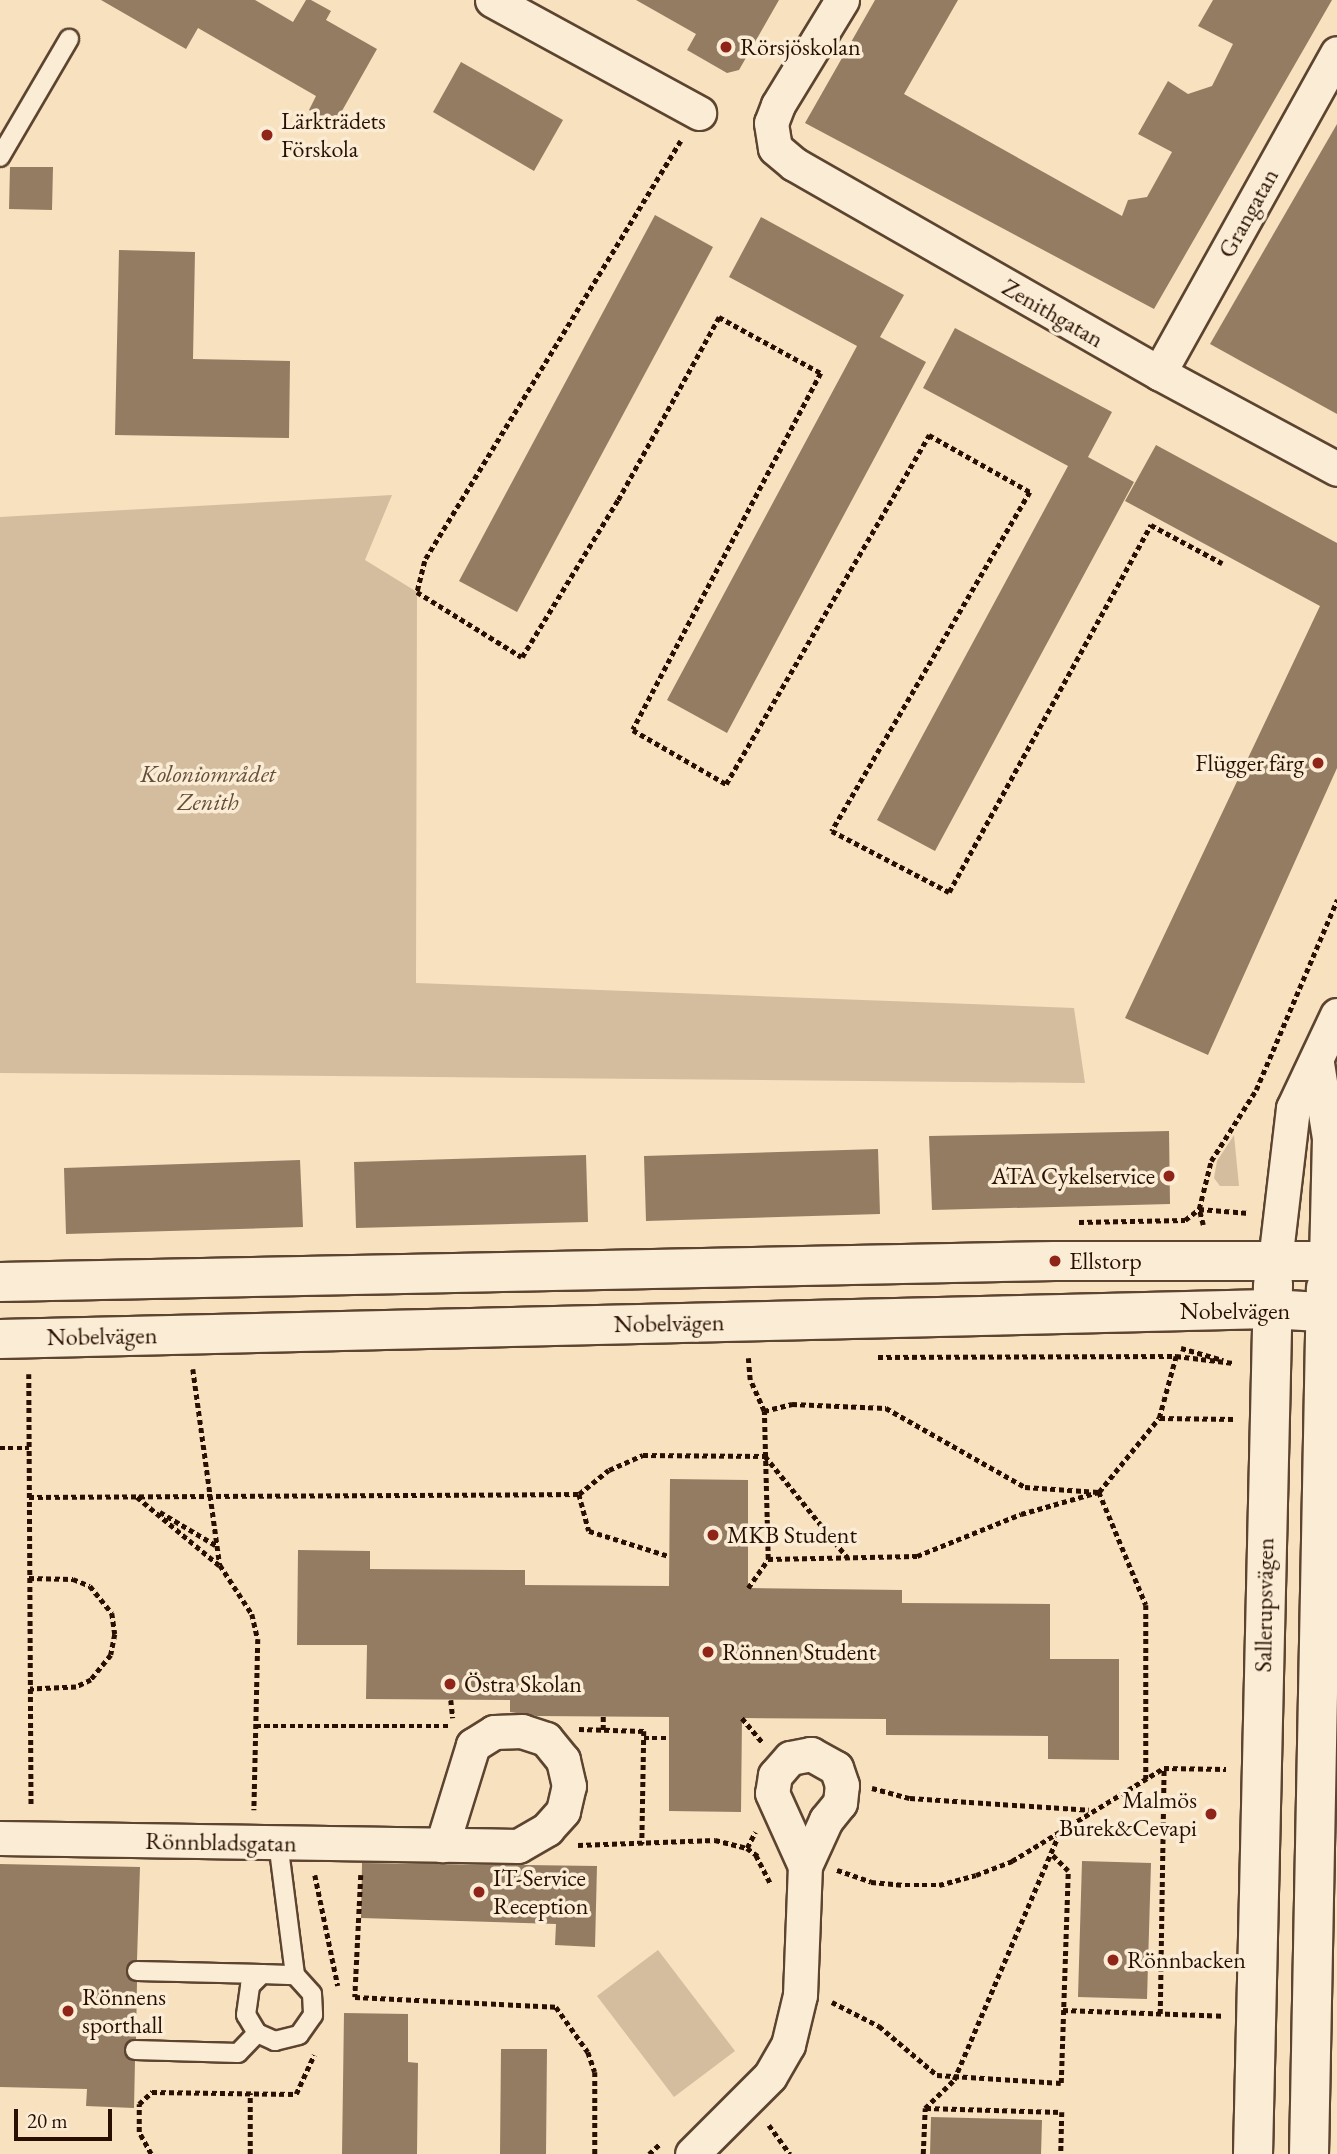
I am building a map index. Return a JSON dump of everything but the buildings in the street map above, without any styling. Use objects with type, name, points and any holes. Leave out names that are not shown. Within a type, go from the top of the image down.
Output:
[{"type":"main road","name":"Nobelvägen","points":[[0,1282],[1041,1261],[1332,1261]]},
{"type":"main road","name":"Sallerupsvägen","points":[[1253,2154],[1270,1309],[1275,1261]]},
{"type":"main road","points":[[1309,2154],[1326,1822],[1332,1261]]},
{"type":"main road","name":"Nobelvägen","points":[[0,1339],[1270,1309],[1332,1313]]},
{"type":"street","points":[[492,0],[699,113]]},
{"type":"street","name":"Zenithgatan","points":[[842,0],[778,105],[771,123],[775,148],[794,164],[1159,373],[1337,469]]},
{"type":"street","name":"Grangatan","points":[[1159,373],[1337,53]]},
{"type":"street","name":"Sallerupsvägen","points":[[1275,1261],[1293,1108],[1317,1063],[1337,1014]]},
{"type":"street","points":[[1317,1063],[1329,1138],[1332,1261]]},
{"type":"street","name":"Rönnbladsgatan","points":[[16,1838],[442,1845]]},
{"type":"street","points":[[680,2146],[770,2076],[788,2045],[800,1995],[817,1866]]},
{"type":"lane","points":[[0,157],[69,39]]},
{"type":"lane","points":[[262,1974],[245,2000],[246,2015],[257,2034],[275,2041],[299,2035],[313,2015],[312,1994],[295,1975],[265,1842]]},
{"type":"lane","points":[[137,1972],[295,1975]]},
{"type":"lane","points":[[135,2050],[238,2053],[257,2034]]},
{"type":"path","points":[[699,113],[425,561],[417,592],[522,657],[618,500],[719,317],[821,373],[633,730],[726,784],[929,435],[1030,492],[832,831],[949,892],[1151,525],[1222,563]]},
{"type":"path","points":[[1199,1209],[1211,1161],[1256,1090],[1337,900]]},
{"type":"path","points":[[768,1559],[917,1556],[1021,1514],[1099,1492],[1159,1419],[1175,1356]]},
{"type":"path","points":[[748,1358],[750,1380],[764,1411],[768,1559],[748,1588]]},
{"type":"path","points":[[193,1368],[220,1565]]},
{"type":"path","points":[[16,1838],[30,1689],[28,1369]]},
{"type":"path","points":[[764,1411],[792,1404],[886,1408],[1026,1487],[1099,1492]]},
{"type":"path","points":[[1159,1419],[1236,1419]]},
{"type":"path","points":[[0,1448],[29,1448]]},
{"type":"path","points":[[29,1497],[579,1494],[609,1471],[643,1455],[765,1455]]},
{"type":"path","points":[[765,1455],[848,1558]]},
{"type":"path","points":[[1099,1492],[1146,1605],[1146,1779]]},
{"type":"path","points":[[579,1494],[590,1531],[669,1556]]},
{"type":"path","points":[[136,1495],[220,1565],[252,1614],[258,1639],[265,1842]]},
{"type":"path","points":[[147,1505],[217,1546]]},
{"type":"path","points":[[29,1578],[73,1579],[90,1586],[112,1613],[115,1634],[111,1655],[91,1680],[76,1687],[30,1689]]},
{"type":"path","points":[[451,1700],[454,1726]]},
{"type":"path","points":[[603,1716],[603,1730]]},
{"type":"path","points":[[742,1718],[768,1748]]},
{"type":"path","points":[[644,1738],[669,1738]]},
{"type":"path","points":[[1160,2014],[1164,1768]]},
{"type":"path","points":[[817,1866],[871,1882],[939,1885],[1012,1861],[1090,1810],[1164,1768],[1231,1769]]},
{"type":"path","points":[[863,1785],[909,1798],[1090,1810]]},
{"type":"path","points":[[923,2154],[925,2108],[954,2080],[1062,1828]]},
{"type":"path","points":[[573,1845],[715,1840],[747,1847],[766,1859]]},
{"type":"path","points":[[362,1843],[355,1997],[556,2007],[588,2052],[596,2072],[595,2154]]},
{"type":"path","points":[[800,1995],[842,2005],[878,2026],[937,2076],[954,2080],[1061,2083],[1068,1871],[1051,1854]]},
{"type":"path","points":[[756,1855],[774,1894]]},
{"type":"path","points":[[1063,2010],[1227,2017]]},
{"type":"path","points":[[250,2093],[250,2154]]},
{"type":"path","points":[[139,2104],[139,2132],[151,2154]]},
{"type":"path","points":[[925,2108],[1062,2112],[1060,2154]]},
{"type":"path","points":[[765,2120],[790,2154]]},
{"type":"path","points":[[649,2154],[680,2146]]},
{"type":"green space","name":"Koloniområdet Zenith","points":[[392,495],[365,560],[417,592],[416,983],[1074,1008],[1085,1083],[0,1073],[0,517]]},
{"type":"green space","points":[[1234,1135],[1239,1186],[1220,1186],[1214,1178],[1217,1161]]},
{"type":"green space","points":[[658,1950],[735,2051],[674,2097],[597,1996]]},
{"type":"place","name":"Rörsjöskolan","points":[[726,47]]},
{"type":"place","name":"Lärkträdets Förskola","points":[[267,135]]},
{"type":"place","name":"Flügger färg","points":[[1318,763]]},
{"type":"place","name":"ATA Cykelservice","points":[[1169,1176]]},
{"type":"place","name":"Ellstorp","points":[[1055,1261]]},
{"type":"place","name":"MKB Student","points":[[713,1535]]},
{"type":"place","name":"Rönnen Student","points":[[708,1652]]},
{"type":"place","name":"Östra Skolan","points":[[450,1684]]},
{"type":"place","name":"Malmös Burek&Cevapi","points":[[1211,1814]]},
{"type":"place","name":"IT-Service Reception","points":[[479,1892]]},
{"type":"place","name":"Rönnbacken","points":[[1113,1960]]},
{"type":"place","name":"Rönnens sporthall","points":[[68,2011]]}]
